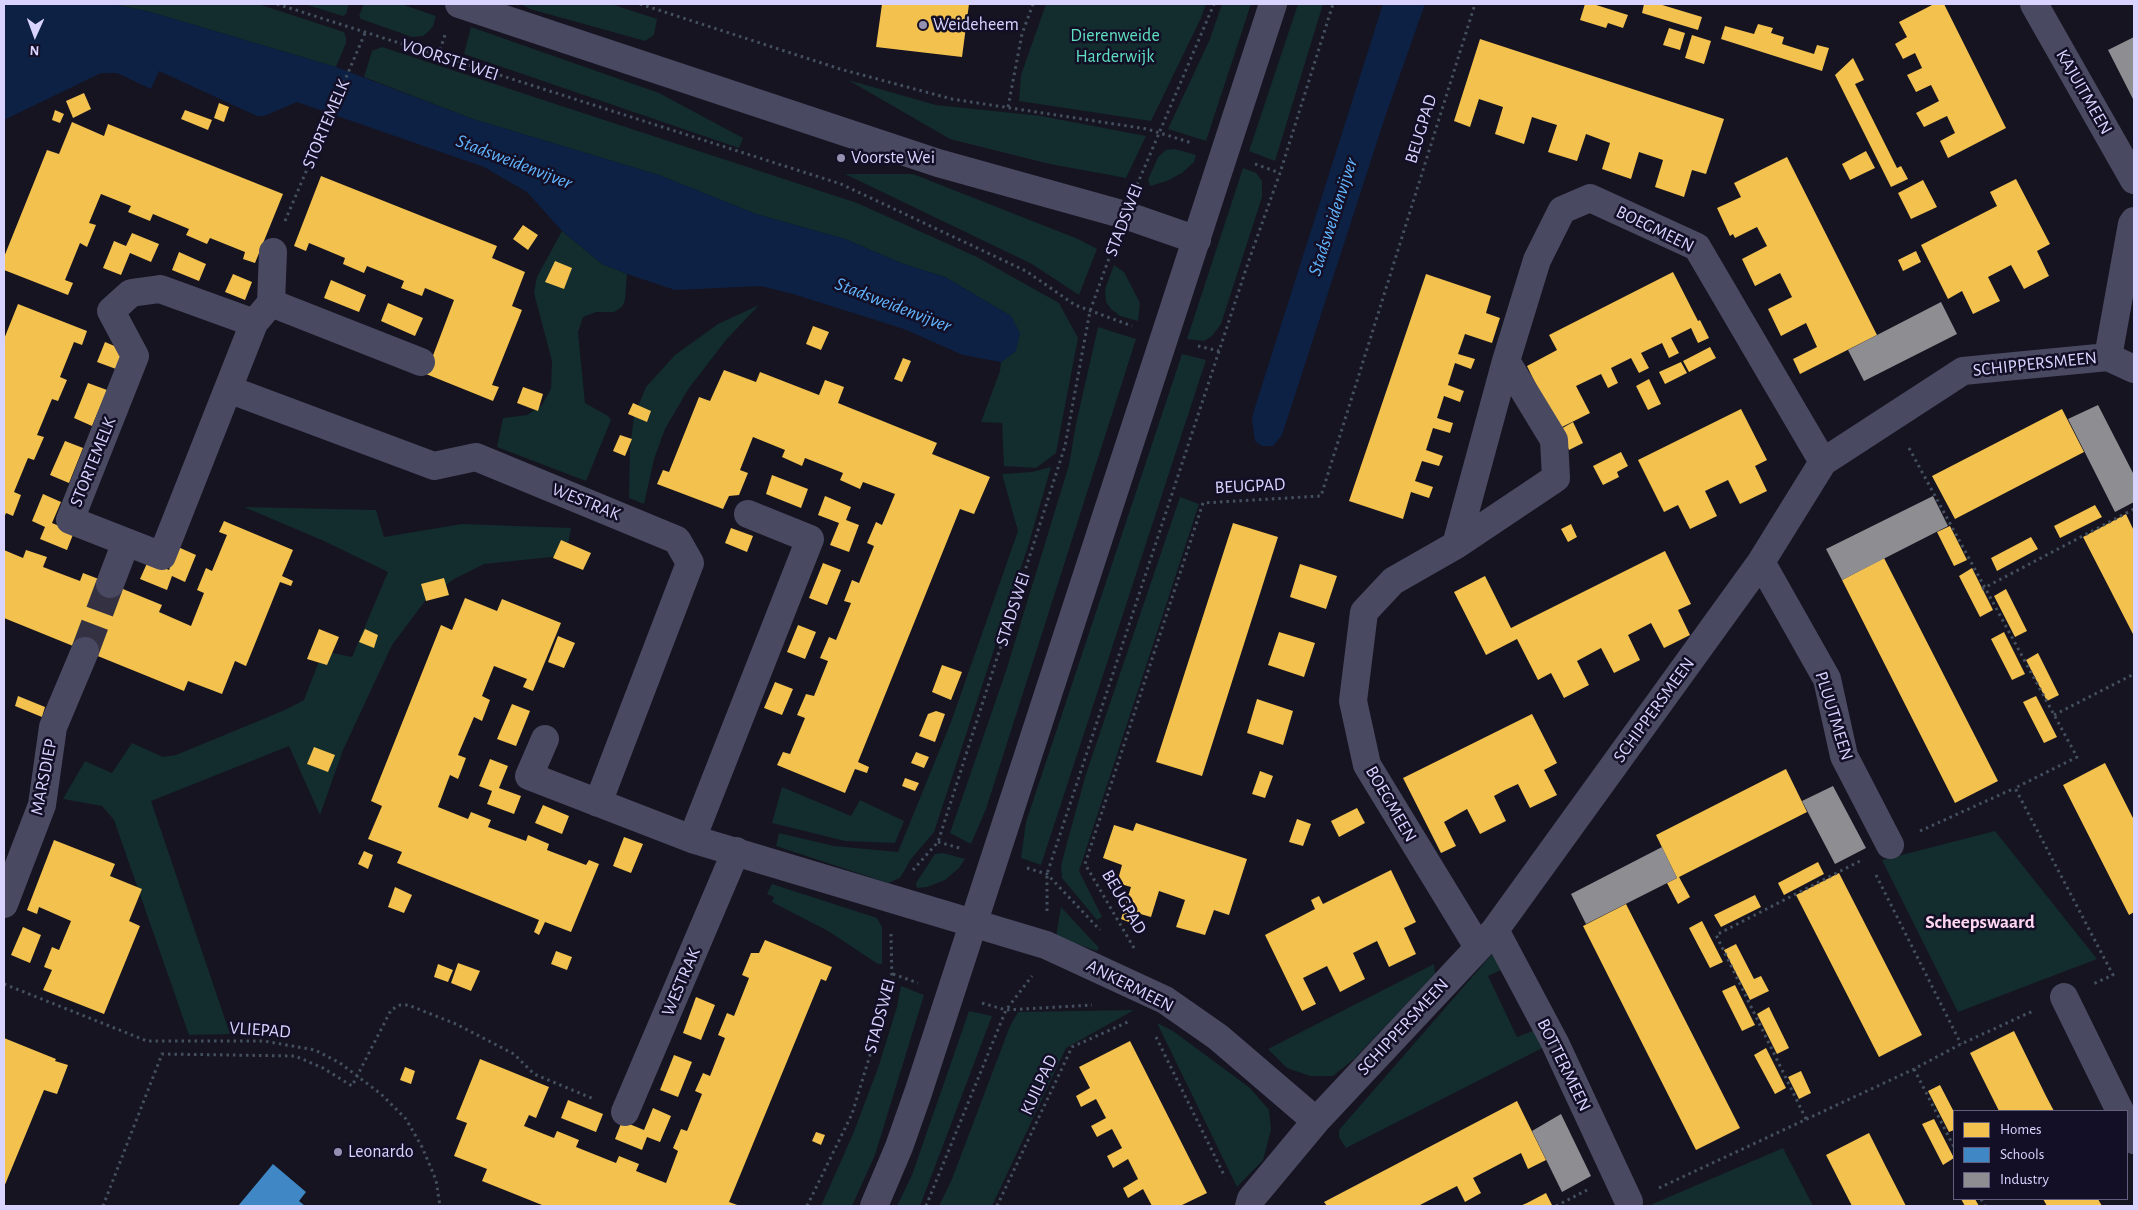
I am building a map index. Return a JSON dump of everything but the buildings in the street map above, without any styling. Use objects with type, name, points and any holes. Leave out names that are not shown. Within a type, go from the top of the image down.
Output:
[{"type":"street","points":[[459,4],[938,163],[1125,215],[1197,240]]},
{"type":"street","points":[[874,1206],[900,1148],[1273,4]]},
{"type":"street","name":"KAJUITMEEN","points":[[2034,4],[2134,180]]},
{"type":"street","name":"BOEGMEEN","points":[[1456,545],[1506,361],[1537,260],[1562,210],[1590,198],[1698,247],[1823,462]]},
{"type":"street","points":[[2108,357],[2134,221]]},
{"type":"street","name":"STORTEMELK","points":[[273,252],[262,313],[228,389],[162,556],[70,520],[135,356],[111,311],[131,293],[160,289],[262,313],[422,362]]},
{"type":"street","name":"SCHIPPERSMEEN","points":[[1249,1206],[1251,1199],[1316,1120],[1486,939],[1761,562],[1823,462],[1963,371],[2108,357],[2134,369]]},
{"type":"street","name":"BOEGMEEN","points":[[1486,939],[1367,765],[1353,701],[1364,612],[1393,581],[1456,545],[1556,478],[1554,440],[1506,361]]},
{"type":"street","name":"WESTRAK","points":[[228,389],[434,466],[476,457],[678,540],[690,563],[598,803]]},
{"type":"street","points":[[692,839],[810,539],[748,514]]},
{"type":"street","points":[[110,584],[126,542]]},
{"type":"street","name":"PLUUTMEEN","points":[[1761,562],[1827,679],[1844,756],[1878,851]]},
{"type":"street","name":"MARSDIEP","points":[[4,904],[42,806],[53,727],[84,651]]},
{"type":"street","points":[[546,739],[529,776],[692,839],[973,923]]},
{"type":"street","name":"WESTRAK","points":[[626,1112],[736,851]]},
{"type":"street","name":"ANKERMEEN","points":[[973,923],[1046,945],[1165,1000],[1218,1037],[1316,1120]]},
{"type":"street","name":"BOTTERMEEN","points":[[1486,939],[1556,1043],[1629,1202]]},
{"type":"street","points":[[2064,997],[2120,1110]]},
{"type":"street","points":[[2128,1127],[2134,1140]]},
{"type":"path","name":"VOORSTE WEI","points":[[278,4],[841,184],[1026,271],[1075,306],[1090,311]]},
{"type":"path","points":[[640,4],[840,69],[952,99],[1147,129]]},
{"type":"path","points":[[1008,107],[1022,34],[1032,4]]},
{"type":"path","name":"STADSWEI","points":[[806,1206],[852,1114],[892,983],[891,937],[897,900],[912,872],[938,842],[1065,446],[1090,311],[1125,215],[1214,4]]},
{"type":"path","points":[[926,1206],[1006,1010],[1031,978],[1046,945],[1047,874],[1234,306],[1280,173],[1333,4]]},
{"type":"path","name":"BEUGPAD","points":[[1135,949],[1085,864],[1203,503],[1320,496],[1475,4]]},
{"type":"path","name":"STORTEMELK","points":[[273,252],[365,33]]},
{"type":"path","points":[[1806,1119],[1716,935],[1878,851],[2015,788],[2077,757],[1892,417]]},
{"type":"path","points":[[1984,589],[2134,509]]},
{"type":"path","points":[[2054,715],[2134,674]]},
{"type":"path","points":[[1629,1202],[1914,1069],[1961,1044],[2113,975],[2015,788]]},
{"type":"path","points":[[1878,851],[1961,1044]]},
{"type":"path","name":"VLIEPAD","points":[[4,984],[147,1041],[264,1041],[315,1050],[358,1075],[406,1119],[422,1147],[436,1180],[440,1206]]},
{"type":"path","points":[[103,1206],[162,1054],[295,1056],[323,1068],[352,1086],[391,1010],[400,1005],[408,1005],[456,1024],[514,1054],[534,1074],[626,1112]]},
{"type":"path","name":"KUILPAD","points":[[997,1206],[1072,1047],[1136,1018]]},
{"type":"path","name":"ANKERMEEN","points":[[1154,1032],[1228,1185]]},
{"type":"path","points":[[1914,1069],[1953,1145]]},
{"type":"path","points":[[1556,1206],[1593,1188]]},
{"type":"green space","points":[[111,4],[258,4],[344,32],[346,43],[336,67],[147,11]]},
{"type":"green space","points":[[304,4],[349,4],[346,14],[343,16]]},
{"type":"green space","points":[[364,4],[401,4],[436,16],[433,26],[429,31],[423,36],[412,37],[361,19],[359,16]]},
{"type":"green space","points":[[521,4],[611,4],[657,19],[654,35],[645,41],[530,9]]},
{"type":"green space","name":"Dierenweide Harderwijk","points":[[1046,4],[1206,4],[1151,121],[1019,101],[1021,75]]},
{"type":"green space","points":[[1222,4],[1251,4],[1206,141],[1168,129],[1210,39]]},
{"type":"green space","points":[[1298,4],[1323,4],[1275,161],[1249,151]]},
{"type":"green space","points":[[471,27],[659,93],[743,138],[739,148],[464,54]]},
{"type":"green space","points":[[382,47],[857,203],[977,257],[1059,303],[1078,338],[1056,453],[1036,468],[1004,466],[1002,423],[981,422],[1000,371],[1001,362],[1016,351],[1011,316],[945,277],[901,263],[845,239],[756,214],[659,175],[473,119],[364,77],[372,51]]},
{"type":"green space","points":[[848,80],[936,105],[1041,116],[1146,136],[1126,178],[1050,164],[950,139]]},
{"type":"green space","points":[[1175,149],[1196,155],[1194,162],[1182,173],[1167,181],[1150,186],[1148,180],[1158,157],[1166,150]]},
{"type":"green space","points":[[1243,168],[1256,173],[1262,181],[1262,197],[1221,324],[1212,336],[1204,341],[1187,339]]},
{"type":"green space","points":[[845,174],[913,174],[1078,239],[1097,249],[1079,295],[1032,264]]},
{"type":"green space","points":[[562,231],[602,264],[627,274],[625,300],[622,307],[614,312],[596,312],[583,317],[578,332],[585,403],[608,416],[611,420],[586,481],[497,447],[503,418],[527,415],[542,405],[551,389],[552,361],[534,293],[537,277]]},
{"type":"green space","points":[[1114,265],[1124,272],[1140,303],[1138,321],[1120,316],[1106,302],[1105,289]]},
{"type":"green space","points":[[759,305],[726,340],[689,388],[665,429],[654,459],[644,504],[629,498],[630,449],[634,416],[646,387],[675,355],[718,324]]},
{"type":"green space","points":[[1098,327],[1136,339],[986,809],[971,844],[950,833],[1006,671],[1069,465],[1076,424]]},
{"type":"green space","points":[[1182,354],[1206,360],[1041,865],[1021,858],[1026,822]]},
{"type":"green space","points":[[1051,467],[1029,543],[934,832],[911,859],[900,878],[888,883],[776,846],[779,833],[834,846],[898,852],[951,722],[1018,531],[1002,474],[1032,472]]},
{"type":"green space","points":[[1180,497],[1199,504],[1079,871],[1102,917],[1097,920],[1062,878],[1061,865],[1086,774]]},
{"type":"green space","points":[[244,507],[376,510],[384,537],[462,524],[571,528],[568,544],[561,556],[484,564],[454,579],[425,601],[392,645],[343,750],[320,815],[289,746],[151,801],[230,1034],[189,1035],[114,820],[102,806],[63,799],[85,761],[112,773],[132,743],[163,757],[176,755],[285,710],[304,700],[323,651],[352,657],[388,572],[324,541]]},
{"type":"green space","points":[[782,787],[851,816],[860,800],[904,821],[895,843],[845,841],[772,823]]},
{"type":"green space","points":[[1995,831],[2097,959],[1958,1012],[1882,860]]},
{"type":"green space","points":[[943,853],[965,859],[959,868],[945,880],[927,887],[917,888],[916,883],[935,854]]},
{"type":"green space","points":[[772,884],[877,918],[882,927],[882,964],[878,964],[828,931],[772,902],[774,897],[767,894]]},
{"type":"green space","points":[[1061,907],[1099,948],[1097,951],[1056,937]]},
{"type":"green space","points":[[1493,953],[1501,970],[1488,976],[1517,1037],[1553,1023],[1560,1039],[1346,1148],[1339,1137],[1339,1130]]},
{"type":"green space","points":[[1434,964],[1435,974],[1354,1059],[1333,1076],[1310,1076],[1287,1068],[1268,1049]]},
{"type":"green space","points":[[901,986],[924,995],[875,1155],[852,1206],[821,1206],[853,1134],[878,1068],[897,1007]]},
{"type":"green space","points":[[1134,1010],[1066,1048],[992,1206],[939,1206],[952,1179],[1010,1026],[1018,1012]]},
{"type":"green space","points":[[969,1011],[992,1016],[920,1206],[897,1206],[912,1175]]},
{"type":"green space","points":[[1157,1023],[1173,1031],[1250,1088],[1269,1110],[1271,1130],[1263,1160],[1237,1187]]},
{"type":"green space","points":[[1783,1148],[1813,1206],[1648,1206]]},
{"type":"water","name":"Stadsweidenvijver","points":[[4,4],[111,4],[147,11],[336,67],[473,119],[659,175],[756,214],[845,239],[901,263],[945,277],[1011,316],[1020,333],[1016,351],[1001,362],[963,355],[904,329],[793,294],[761,286],[675,290],[627,274],[602,264],[562,231],[527,192],[484,167],[297,102],[264,116],[257,116],[159,71],[151,89],[117,73],[101,73],[4,120]]},
{"type":"water","name":"Stadsweidenvijver","points":[[1383,4],[1425,4],[1385,117],[1282,435],[1273,446],[1262,446],[1255,441],[1252,418]]},
{"type":"tunnel","points":[[85,651],[110,584]]},
{"type":"place","name":"Weideheem","points":[[923,25]]},
{"type":"place","name":"Voorste Wei","points":[[841,158]]},
{"type":"place","name":"Leonardo","points":[[338,1152]]},
{"type":"district","name":"Scheepswaard","points":[[1980,922]]}]
